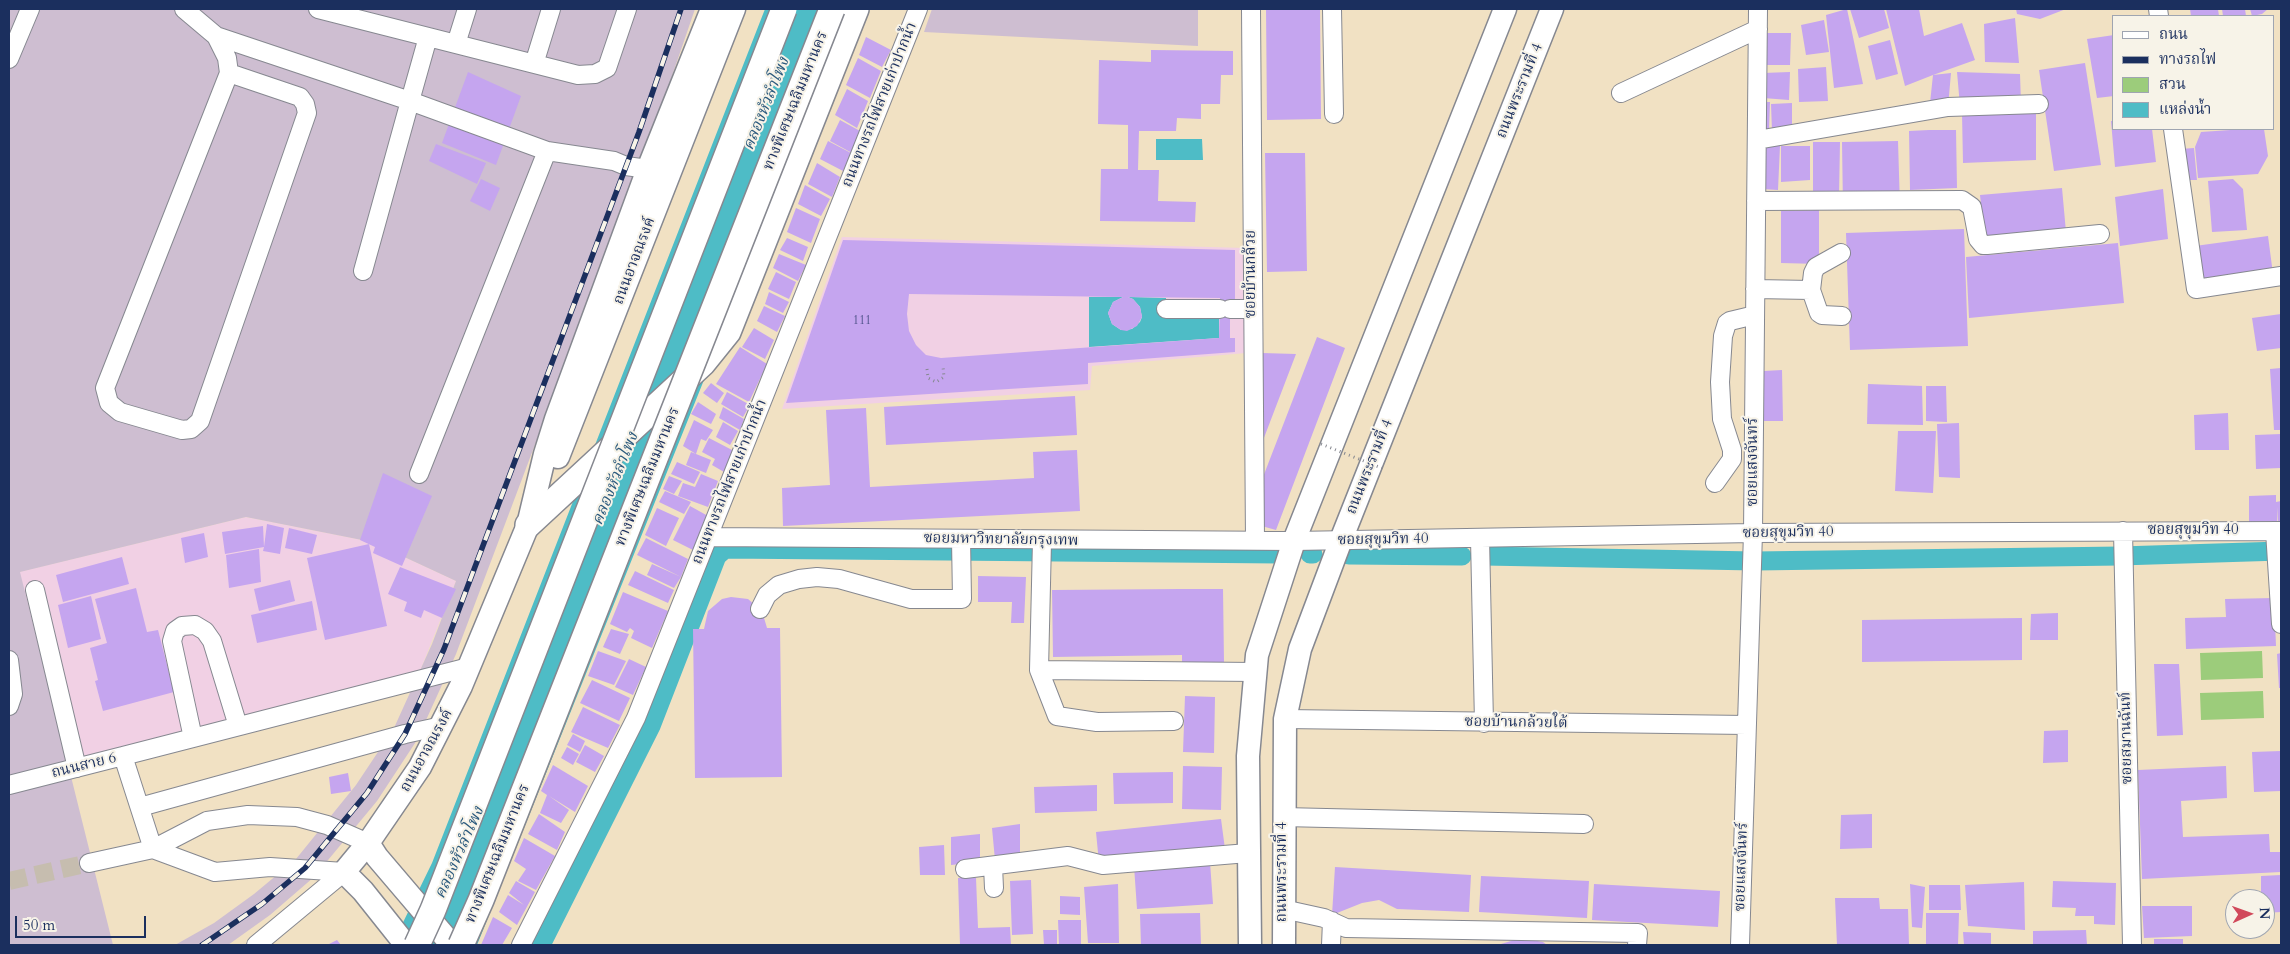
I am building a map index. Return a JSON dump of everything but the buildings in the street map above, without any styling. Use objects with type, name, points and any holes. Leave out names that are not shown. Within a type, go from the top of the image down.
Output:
[{"type":"highway","points":[[417,945],[433,910],[784,9]]},
{"type":"highway","name":"ทางพิเศษเฉลิมมหานคร","points":[[451,941],[488,882],[832,9]]},
{"type":"highway","points":[[530,519],[565,491],[703,363],[728,332],[856,9]]},
{"type":"main road","name":"ถนนอาจณรงค์","points":[[530,519],[545,454],[556,419],[648,169],[712,9]]},
{"type":"main road","name":"ถนนอาจณรงค์","points":[[344,872],[373,850],[442,726],[469,667],[530,519],[557,461],[734,9]]},
{"type":"main road","points":[[1250,945],[1248,756],[1257,655],[1294,541],[1506,9]]},
{"type":"main road","name":"ถนนพระรามที่ 4","points":[[1284,945],[1283,817],[1285,719],[1300,649],[1341,540],[1552,9]]},
{"type":"main road","points":[[373,850],[451,941]]},
{"type":"main road","points":[[344,872],[363,891],[406,945]]},
{"type":"street","points":[[9,59],[30,9]]},
{"type":"street","points":[[184,9],[216,36],[410,101],[547,151],[614,161],[626,166],[648,169]]},
{"type":"street","points":[[318,9],[357,13],[428,37],[578,75],[594,74],[607,68],[627,9]]},
{"type":"street","points":[[456,44],[467,9]]},
{"type":"street","points":[[534,64],[551,9]]},
{"type":"street","name":"ถนนทางรถไฟสายเก่าปากน้ำ","points":[[521,945],[636,718],[918,9]]},
{"type":"street","name":"ซอยบ้านกล้วย","points":[[1251,9],[1254,540]]},
{"type":"street","points":[[1332,9],[1334,114]]},
{"type":"street","name":"ซอยแสงจันทร์","points":[[1740,945],[1753,533],[1758,9]]},
{"type":"street","points":[[1621,93],[1758,29]]},
{"type":"street","points":[[216,36],[227,58],[229,73],[105,388],[109,403],[120,412],[182,430],[191,429],[200,421],[306,113],[305,104],[300,97],[229,73]]},
{"type":"street","points":[[363,270],[428,37]]},
{"type":"street","points":[[1757,140],[1948,107],[2039,104]]},
{"type":"street","points":[[2173,130],[2196,289],[2281,276]]},
{"type":"street","points":[[418,474],[547,151]]},
{"type":"street","points":[[1756,201],[1962,200],[1972,207],[1978,239],[1983,245],[1987,246],[2100,234]]},
{"type":"street","points":[[1840,253],[1816,267],[1813,273],[1811,290],[1819,312],[1822,315],[1842,316]]},
{"type":"street","points":[[1755,289],[1811,290]]},
{"type":"street","points":[[1166,309],[1253,309]]},
{"type":"street","points":[[1715,484],[1732,459],[1732,450],[1722,419],[1720,382],[1723,336],[1730,321],[1755,315]]},
{"type":"street","name":"ซอยสุขุมวิท 40","points":[[1294,541],[1753,533],[2123,537],[2278,542]]},
{"type":"street","name":"ซอยมหาวิทยาลัยกรุงเทพ","points":[[709,537],[1042,541],[1294,541]]},
{"type":"street","name":"ซอยสมานฉันท์","points":[[2123,537],[2132,945]]},
{"type":"street","points":[[760,608],[767,595],[779,585],[799,579],[817,577],[839,579],[911,599],[962,599],[961,539]]},
{"type":"street","points":[[1480,539],[1484,723]]},
{"type":"street","points":[[1042,541],[1038,670],[1057,716],[1097,722],[1174,721]]},
{"type":"street","points":[[2278,542],[2281,624]]},
{"type":"street","points":[[35,590],[77,768]]},
{"type":"street","points":[[193,738],[172,641],[175,631],[182,626],[195,625],[205,631],[212,641],[238,726]]},
{"type":"street","points":[[9,660],[13,694],[9,706]]},
{"type":"street","points":[[123,756],[469,667]]},
{"type":"street","points":[[1038,670],[1256,672]]},
{"type":"street","name":"ซอยบ้านกล้วยใต้","points":[[1285,719],[1746,725]]},
{"type":"street","points":[[140,807],[406,734],[442,726]]},
{"type":"street","name":"ถนนสาย 6","points":[[9,784],[123,756],[153,849]]},
{"type":"street","points":[[89,863],[153,849],[207,821],[248,815],[297,817],[327,825],[373,850]]},
{"type":"street","points":[[1283,817],[1584,824]]},
{"type":"street","points":[[153,849],[215,872],[270,867],[344,872]]},
{"type":"street","points":[[965,869],[1068,856],[1103,865],[1248,853]]},
{"type":"street","points":[[994,866],[994,888]]},
{"type":"street","name":"ถนนอาจณรงค์","points":[[256,945],[344,872]]},
{"type":"street","points":[[1284,909],[1324,918],[1346,928],[1581,938],[1638,933],[1637,945]]},
{"type":"street","points":[[1331,945],[1332,921]]},
{"type":"path","points":[[927,368],[928,378],[936,382],[944,377],[943,367]]},
{"type":"path","points":[[1321,444],[1384,469]]},
{"type":"shaded area","points":[[9,9],[695,9],[651,137],[456,654],[417,740],[377,801],[314,877],[270,915],[228,945],[175,945],[214,923],[254,894],[296,859],[356,785],[394,728],[432,644],[456,581],[372,542],[246,517],[20,572],[113,945],[9,945]]},
{"type":"shaded area","points":[[932,9],[1198,9],[1198,46],[924,32]]},
{"type":"shaded area","points":[[842,237],[1246,248],[1246,353],[1092,366],[1090,390],[782,409]]},
{"type":"shaded area","points":[[246,517],[372,542],[456,581],[420,671],[68,764],[19,572]]},
{"type":"green space","points":[[2262,651],[2263,678],[2201,680],[2200,653]]},
{"type":"green space","points":[[2263,691],[2264,718],[2201,720],[2200,693]]},
{"type":"water","name":"คลองหัวลำโพง","points":[[765,9],[853,9],[477,945],[392,945],[432,863]]},
{"type":"water","points":[[1156,139],[1202,139],[1203,160],[1156,160]]},
{"type":"water","points":[[1089,297],[1123,297],[1113,302],[1108,313],[1112,324],[1121,330],[1132,329],[1140,322],[1142,317],[1140,307],[1133,299],[1128,297],[1166,298],[1166,319],[1219,319],[1219,338],[1089,347]]},
{"type":"waterway","points":[[541,945],[651,726],[717,556],[725,549],[1280,554]]},
{"type":"waterway","points":[[1484,556],[1755,561],[2120,556],[2281,551]]},
{"type":"waterway","points":[[1349,555],[1462,556]]},
{"type":"tunnel","points":[[9,881],[89,863]]},
{"type":"railway","points":[[202,945],[262,904],[305,868],[367,793],[405,734],[444,649],[639,132],[681,9]]}]
